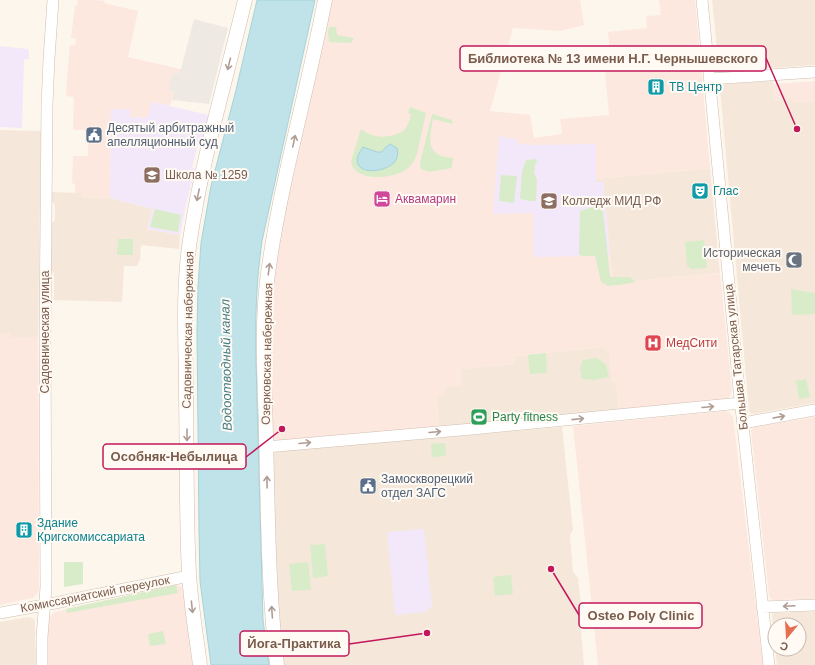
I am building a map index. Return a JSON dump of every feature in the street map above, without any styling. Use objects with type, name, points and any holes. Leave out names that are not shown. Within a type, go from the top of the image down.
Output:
[{"type":"street","name":"Садовническая улица","points":[[42,665],[42,637],[46,587],[45,315],[47,104],[53,0]]},
{"type":"street","name":"Садовническая набережная","points":[[200,665],[189,576],[187,522],[186,279],[195,212],[212,130],[245,0]]},
{"type":"street","name":"Озерковская набережная","points":[[277,665],[271,597],[268,534],[264,334],[265,304],[276,221],[325,0]]},
{"type":"street","name":"Большая Татарская улица","points":[[702,0],[740,403],[769,665]]},
{"type":"street","points":[[710,79],[815,72]]},
{"type":"street","points":[[266,447],[740,403]]},
{"type":"street","points":[[743,423],[815,410]]},
{"type":"street","name":"Комиссариатский переулок","points":[[0,612],[44,605],[189,576]]},
{"type":"street","points":[[762,607],[815,605]]},
{"type":"shaded area","points":[[78,0],[105,1],[104,3],[138,11],[128,57],[180,69],[178,75],[172,73],[168,90],[174,92],[170,106],[152,102],[147,118],[130,117],[130,109],[111,109],[110,198],[81,197],[81,193],[75,193],[75,184],[72,183],[73,156],[88,156],[88,130],[73,130],[74,97],[66,96],[70,45],[75,45],[76,38],[71,38],[75,6],[77,6]]},
{"type":"shaded area","points":[[331,0],[580,0],[584,25],[561,31],[513,28],[490,111],[530,115],[534,138],[562,134],[560,119],[609,115],[605,71],[612,70],[608,32],[647,28],[646,16],[661,15],[659,0],[695,0],[710,168],[596,179],[596,182],[603,182],[614,283],[720,273],[732,391],[727,400],[619,410],[616,383],[613,383],[609,352],[603,347],[514,356],[515,364],[461,369],[462,386],[445,387],[445,395],[436,396],[439,427],[280,441],[271,437],[270,334],[274,255]]},
{"type":"shaded area","points":[[712,0],[815,0],[815,65],[721,70],[719,67]]},
{"type":"shaded area","points":[[194,19],[228,28],[209,104],[172,100],[174,92],[168,90],[172,73],[178,74],[181,69]]},
{"type":"shaded area","points":[[0,46],[28,49],[29,51],[29,59],[24,59],[22,128],[0,127]]},
{"type":"shaded area","points":[[773,81],[774,100],[791,99],[791,102],[815,101],[815,403],[753,414],[750,413],[749,410],[720,89],[721,86],[725,84]]},
{"type":"shaded area","points":[[815,81],[815,101],[791,102],[791,99],[774,100],[773,84]]},
{"type":"shaded area","name":"Школа № 1259","points":[[152,102],[209,115],[201,144],[198,144],[192,167],[195,168],[180,235],[147,229],[153,209],[110,198],[111,109],[130,109],[130,117],[147,118]]},
{"type":"shaded area","points":[[0,130],[41,131],[38,337],[10,337],[10,333],[0,333]]},
{"type":"shaded area","name":"Колледж МИД РФ","points":[[499,136],[518,140],[518,144],[596,144],[596,182],[603,182],[610,255],[534,257],[533,213],[493,214]]},
{"type":"shaded area","points":[[710,168],[720,273],[614,283],[603,182],[596,182],[596,179]]},
{"type":"shaded area","points":[[52,192],[81,193],[81,197],[110,198],[153,209],[147,229],[180,235],[179,249],[141,245],[140,260],[137,266],[124,266],[122,302],[54,300],[54,273],[51,270],[51,223],[55,220],[55,205],[52,201]]},
{"type":"shaded area","points":[[0,333],[10,333],[10,337],[38,337],[39,589],[33,598],[0,605]]},
{"type":"shaded area","points":[[603,347],[609,352],[613,383],[616,383],[619,410],[439,427],[436,395],[445,395],[444,387],[460,369],[515,364],[514,356]]},
{"type":"shaded area","points":[[724,411],[729,412],[733,417],[763,665],[598,665],[573,426]]},
{"type":"shaded area","points":[[815,417],[815,599],[773,600],[769,595],[751,431],[754,427]]},
{"type":"shaded area","points":[[562,427],[573,530],[570,535],[573,572],[578,578],[582,614],[580,618],[584,665],[282,665],[280,652],[272,453],[274,450],[281,451]]},
{"type":"shaded area","points":[[424,529],[432,606],[425,612],[395,615],[387,532]]},
{"type":"shaded area","points":[[176,585],[183,588],[194,665],[48,665],[48,621],[53,613]]},
{"type":"shaded area","points":[[815,611],[815,665],[777,665],[776,657],[807,657],[807,617],[772,617],[772,614]]},
{"type":"shaded area","points":[[28,617],[33,618],[35,621],[37,665],[0,665],[0,622]]},
{"type":"green space","points":[[329,27],[336,27],[337,35],[354,38],[351,43],[329,42]]},
{"type":"green space","points":[[410,107],[426,113],[417,154],[407,169],[385,177],[375,177],[366,176],[353,168],[351,161],[361,129],[369,134],[383,137],[398,134],[403,131],[408,124],[411,114],[408,113]],"holes":[[[363,147],[377,152],[382,152],[386,147],[373,171],[358,155]]]},
{"type":"green space","points":[[432,114],[452,120],[453,124],[433,119],[430,140],[433,150],[438,154],[444,157],[453,158],[452,168],[429,172],[421,169],[420,163]]},
{"type":"green space","points":[[536,159],[537,162],[534,173],[537,179],[536,201],[520,199],[522,171],[526,160]]},
{"type":"green space","points":[[501,175],[517,176],[514,203],[499,201]]},
{"type":"green space","points":[[595,206],[603,211],[610,277],[630,277],[635,282],[608,286],[601,282],[595,256],[579,255],[580,211]]},
{"type":"green space","points":[[155,209],[181,215],[178,232],[150,227]]},
{"type":"green space","points":[[118,239],[133,239],[133,255],[117,255]]},
{"type":"green space","points":[[704,240],[707,268],[692,269],[687,266],[685,242]]},
{"type":"green space","points":[[791,289],[815,293],[815,314],[792,315]]},
{"type":"green space","points":[[546,353],[547,373],[530,374],[528,355]]},
{"type":"green space","points":[[597,358],[606,365],[609,377],[594,380],[582,379],[580,368],[583,360]]},
{"type":"green space","points":[[806,379],[810,397],[799,399],[796,381]]},
{"type":"green space","points":[[445,443],[446,456],[432,457],[431,444]]},
{"type":"green space","points":[[325,544],[328,576],[313,578],[310,545]]},
{"type":"green space","points":[[64,562],[83,562],[83,584],[64,587]]},
{"type":"green space","points":[[308,562],[311,590],[292,591],[289,564]]},
{"type":"green space","points":[[511,575],[513,594],[495,596],[493,577]]},
{"type":"green space","points":[[176,585],[178,593],[67,613],[66,609]]},
{"type":"green space","points":[[163,631],[166,644],[150,646],[148,634]]},
{"type":"water","name":"Водоотводный канал","points":[[257,0],[315,0],[262,241],[257,287],[256,348],[263,620],[269,665],[211,665],[200,581],[197,330],[198,286],[201,243],[211,186],[236,90]]},
{"type":"water","points":[[390,144],[397,148],[398,154],[396,160],[389,167],[371,171],[361,168],[358,164],[357,157],[363,147],[377,152],[382,152]]},
{"type":"place","name":"ТВ Центр","points":[[656,87]]},
{"type":"place","name":"Библиотека № 13 имени Н.Г. Чернышевского","points":[[797,129]]},
{"type":"place","name":"Десятый арбитражный апелляционный суд","points":[[94,135]]},
{"type":"place","name":"Школа № 1259","points":[[152,175]]},
{"type":"place","name":"Глас","points":[[700,191]]},
{"type":"place","name":"Аквамарин","points":[[382,199]]},
{"type":"place","name":"Колледж МИД РФ","points":[[549,201]]},
{"type":"place","name":"Историческая мечеть","points":[[794,260]]},
{"type":"place","name":"МедСити","points":[[653,343]]},
{"type":"place","name":"Party fitness","points":[[479,417]]},
{"type":"place","name":"Особняк-Небылица","points":[[282,429]]},
{"type":"place","name":"Замоскворецкий отдел ЗАГС","points":[[368,486]]},
{"type":"place","name":"Здание Кригскомиссариата","points":[[24,530]]},
{"type":"place","name":"Osteo Poly Clinic","points":[[551,569]]},
{"type":"place","name":"Йога-Практика","points":[[427,633]]}]
